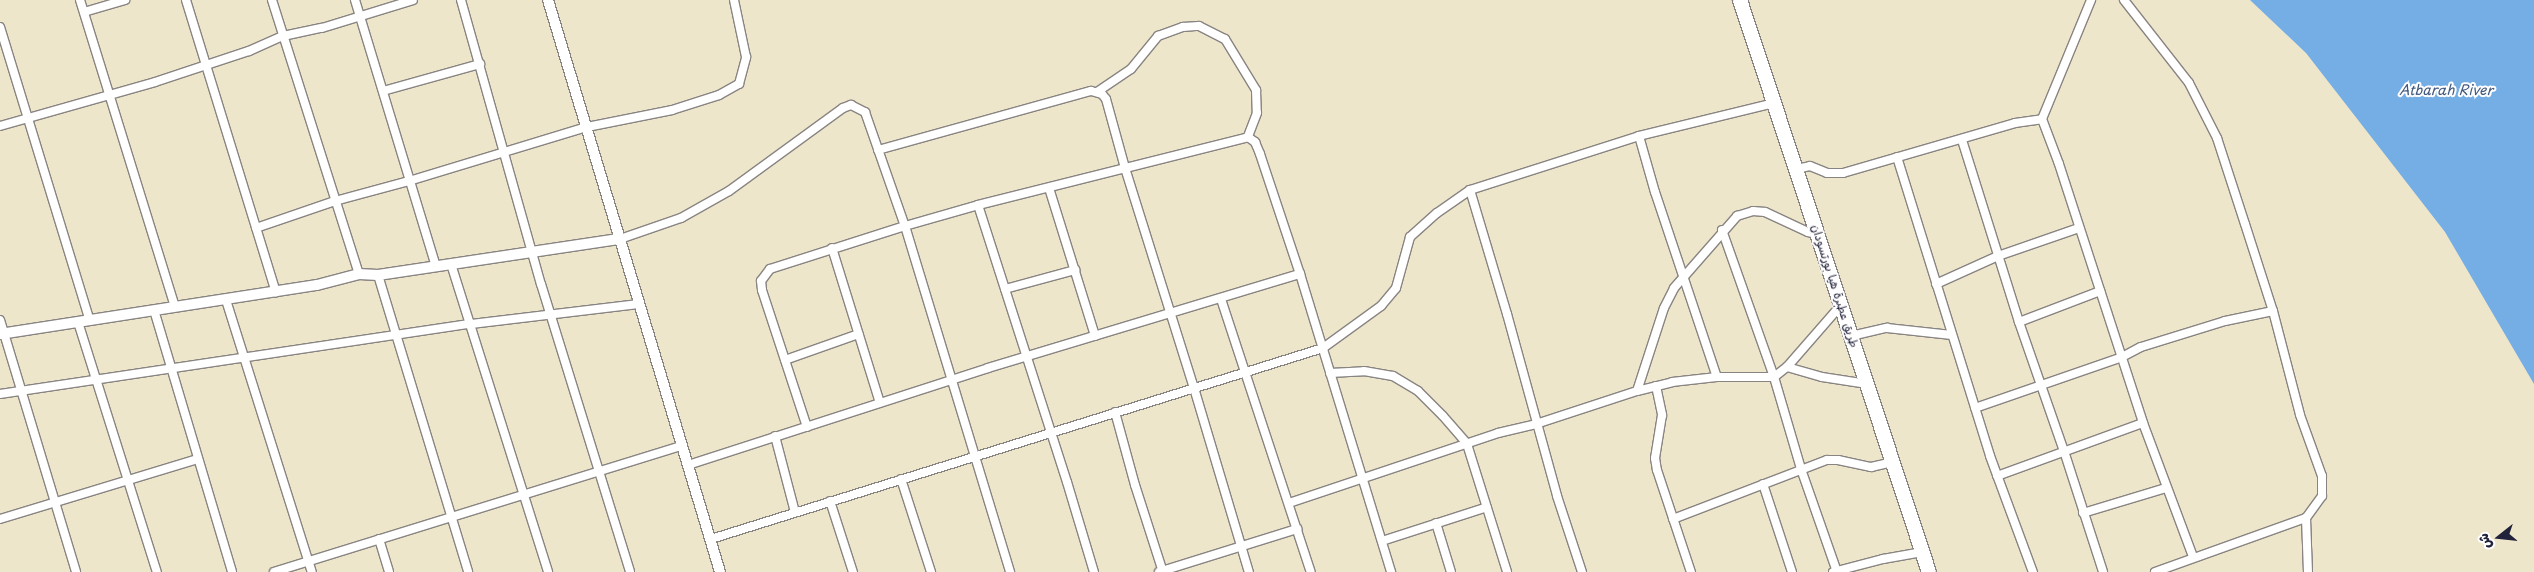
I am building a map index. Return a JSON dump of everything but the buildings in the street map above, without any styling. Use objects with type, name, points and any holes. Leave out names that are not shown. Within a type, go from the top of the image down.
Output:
[{"type":"highway","name":"طريق عطبرة هيا بورتسودان","points":[[1740,0],[1929,572]]},
{"type":"street","points":[[80,0],[175,307]]},
{"type":"street","points":[[84,12],[125,0]]},
{"type":"street","points":[[186,0],[276,292]]},
{"type":"street","points":[[272,0],[359,274]]},
{"type":"street","points":[[355,0],[436,266]]},
{"type":"street","points":[[0,126],[205,66],[249,51],[283,36],[322,28],[413,0]]},
{"type":"street","points":[[461,0],[550,313],[630,572]]},
{"type":"street","points":[[548,0],[720,572]]},
{"type":"street","points":[[256,228],[335,201],[409,181],[587,127],[672,110],[718,95],[739,84],[746,57],[734,0]]},
{"type":"street","points":[[2091,0],[2042,119],[2059,164],[2143,423],[2193,557]]},
{"type":"street","points":[[2124,0],[2189,83],[2217,138],[2273,310],[2300,415],[2322,476],[2322,496],[2306,518],[2155,572]]},
{"type":"street","points":[[1097,92],[1131,69],[1158,36],[1183,27],[1199,26],[1225,39],[1256,90],[1257,113],[1248,138]]},
{"type":"street","points":[[0,27],[90,321]]},
{"type":"street","points":[[383,91],[480,64]]},
{"type":"street","points":[[878,150],[1091,91],[1097,92],[1106,99],[1124,168],[1194,388],[1249,572]]},
{"type":"street","points":[[711,539],[1323,348],[1381,306],[1396,288],[1410,237],[1437,213],[1470,190],[1639,136],[1774,103]]},
{"type":"street","points":[[2,333],[276,292],[317,285],[359,274],[378,275],[620,239],[681,218],[715,200],[843,108],[852,105],[865,112],[905,226],[1010,572]]},
{"type":"street","points":[[1796,169],[1810,166],[1827,173],[1843,173],[1962,140],[2015,123],[2042,119]]},
{"type":"street","points":[[1639,136],[1655,192],[1684,274],[1717,378]]},
{"type":"street","points":[[807,427],[762,290],[763,275],[770,269],[832,248],[978,205],[1248,138],[1256,142],[1300,274],[1392,572]]},
{"type":"street","points":[[1962,140],[2019,322],[2064,451],[2103,572]]},
{"type":"street","points":[[1897,157],[1997,476],[2033,572]]},
{"type":"street","points":[[1049,188],[1095,336]]},
{"type":"street","points":[[1470,190],[1507,314],[1536,424],[1582,572]]},
{"type":"street","points":[[978,205],[1094,572]]},
{"type":"street","points":[[1637,391],[1664,308],[1674,288],[1722,230],[1737,216],[1754,211],[1765,212],[1808,232],[1817,234]]},
{"type":"street","points":[[1936,284],[1998,256],[2079,228]]},
{"type":"street","points":[[1722,230],[1774,377],[1800,469],[1836,572],[1883,558],[1922,552]]},
{"type":"street","points":[[832,248],[880,403]]},
{"type":"street","points":[[451,264],[548,572]]},
{"type":"street","points":[[1005,289],[1075,270]]},
{"type":"street","points":[[688,465],[953,380],[1300,274]]},
{"type":"street","points":[[378,275],[468,572]]},
{"type":"street","points":[[2019,322],[2100,290]]},
{"type":"street","points":[[1221,299],[1311,572]]},
{"type":"street","points":[[226,300],[312,572]]},
{"type":"street","points":[[0,394],[471,324],[550,313],[638,304]]},
{"type":"street","points":[[1289,503],[1498,433],[1536,424],[1656,386],[1717,378],[1774,377],[1787,368],[1803,347],[1841,305]]},
{"type":"street","points":[[154,310],[170,370],[232,572]]},
{"type":"street","points":[[1975,408],[2122,357],[2141,347],[2225,321],[2273,310]]},
{"type":"street","points":[[0,320],[2,333],[76,572]]},
{"type":"street","points":[[78,322],[157,572]]},
{"type":"street","points":[[1851,336],[1886,328],[1952,335]]},
{"type":"street","points":[[785,360],[859,334]]},
{"type":"street","points":[[1787,368],[1822,377],[1866,384]]},
{"type":"street","points":[[1330,373],[1364,371],[1393,376],[1418,391],[1467,444],[1507,572]]},
{"type":"street","points":[[1656,386],[1662,415],[1656,464],[1691,572]]},
{"type":"street","points":[[1115,412],[1162,572],[1298,529]]},
{"type":"street","points":[[1997,476],[2143,423]]},
{"type":"street","points":[[775,436],[795,512]]},
{"type":"street","points":[[274,572],[682,446]]},
{"type":"street","points":[[0,520],[198,459]]},
{"type":"street","points":[[1673,519],[1827,460],[1838,460],[1871,468],[1892,462]]},
{"type":"street","points":[[901,479],[931,572]]},
{"type":"street","points":[[1763,484],[1792,572]]},
{"type":"street","points":[[2083,512],[2166,488]]},
{"type":"street","points":[[830,501],[853,572]]},
{"type":"street","points":[[1382,541],[1487,507]]},
{"type":"street","points":[[2306,518],[2308,572]]},
{"type":"street","points":[[1436,523],[1451,572]]},
{"type":"street","points":[[379,540],[389,572]]},
{"type":"water","name":"Atbarah River","points":[[2250,0],[2534,0],[2534,384],[2445,232],[2306,53]]}]
